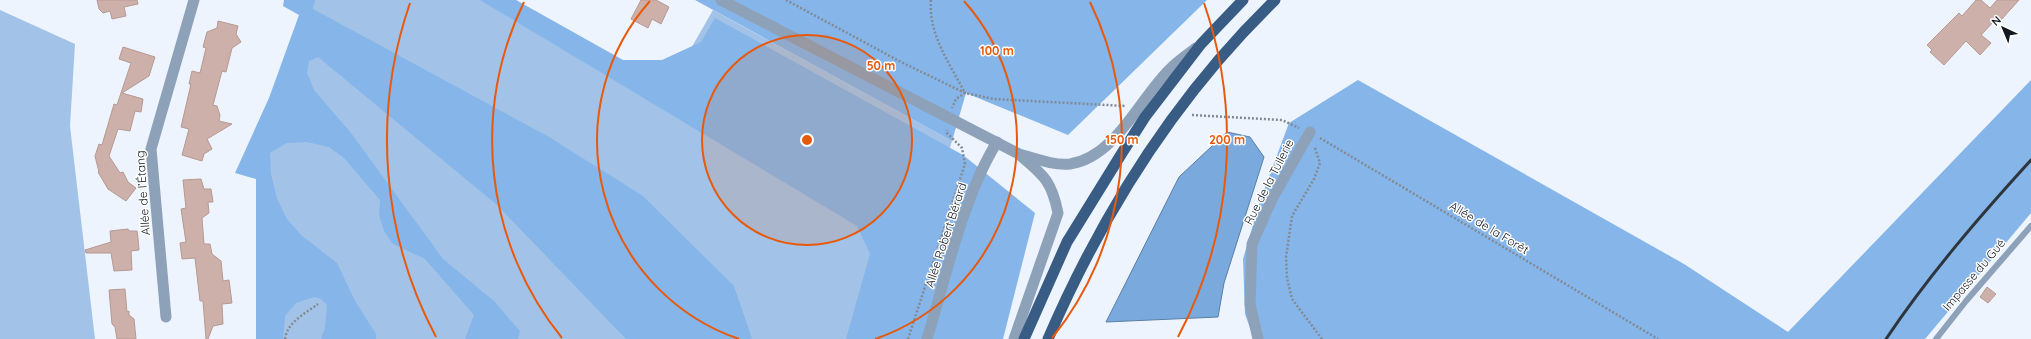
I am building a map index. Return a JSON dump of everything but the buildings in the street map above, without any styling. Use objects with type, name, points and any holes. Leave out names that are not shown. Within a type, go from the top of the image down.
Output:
[{"type":"main road","points":[[1024,339],[1067,242],[1095,194],[1145,117],[1201,44],[1243,0]]},
{"type":"main road","points":[[1048,339],[1090,249],[1144,159],[1194,92],[1242,33],[1275,0]]},
{"type":"street","name":"Allée de l’Étang","points":[[166,317],[151,149],[194,0]]},
{"type":"street","points":[[721,0],[1019,154],[1039,160],[1069,164],[1087,158],[1114,139],[1171,67],[1201,44]]},
{"type":"street","name":"Rue de la Tuilerie","points":[[1258,339],[1250,304],[1252,244],[1272,199],[1310,132]]},
{"type":"street","name":"Allée Robert Bérard","points":[[927,339],[967,208],[989,155],[997,142]]},
{"type":"street","points":[[1014,339],[1058,213],[1054,194],[1048,181],[1019,154]]},
{"type":"lane","name":"Impasse du Gué","points":[[1936,339],[1966,301],[2031,226]]},
{"type":"path","points":[[786,0],[901,62],[966,93],[994,99],[1132,107]]},
{"type":"path","points":[[931,0],[932,26],[941,48],[966,93]]},
{"type":"path","points":[[908,339],[966,164],[962,148],[946,133],[948,117],[956,99],[966,93]]},
{"type":"path","name":"Allée de la Forêt","points":[[1192,115],[1282,120],[1310,132],[1658,339]]},
{"type":"path","points":[[1310,132],[1320,163],[1314,179],[1292,216],[1286,257],[1287,278],[1292,299],[1322,339]]},
{"type":"path","points":[[285,339],[290,327],[298,318],[318,304]]},
{"type":"shaded area","points":[[284,0],[315,0],[313,9],[549,137],[643,196],[734,286],[752,339],[626,339],[496,204],[318,57],[309,61],[307,73],[314,90],[351,133],[443,259],[494,301],[520,331],[518,339],[465,339],[474,315],[425,259],[393,244],[384,231],[379,215],[380,200],[344,158],[329,147],[307,142],[287,143],[270,153],[271,174],[277,199],[287,219],[301,235],[337,263],[355,301],[376,334],[376,339],[321,339],[325,328],[327,305],[321,299],[314,297],[296,303],[285,316],[283,339],[256,339],[256,179],[235,173],[269,98],[299,15],[283,6]]},
{"type":"shaded area","points":[[308,0],[493,0],[666,92],[713,10],[952,141],[889,339],[269,339],[265,167]]},
{"type":"shaded area","points":[[480,0],[516,0],[623,60],[662,60],[701,42],[715,18],[963,155],[1035,213],[1003,339],[846,339],[870,254],[857,226]]},
{"type":"shaded area","points":[[695,0],[1207,0],[1068,135],[966,93],[952,141]]},
{"type":"shaded area","points":[[0,10],[75,44],[70,126],[95,339],[0,339]]},
{"type":"shaded area","points":[[1358,80],[1684,264],[1788,332],[2031,80],[2031,213],[1925,339],[1254,339],[1245,314],[1243,259],[1260,201],[1289,123]]},
{"type":"shaded area","points":[[1227,132],[1250,137],[1264,157],[1224,283],[1218,317],[1106,322],[1179,177]]},
{"type":"railway","points":[[1886,339],[1902,315],[1937,269],[1992,203],[2031,160]]}]
